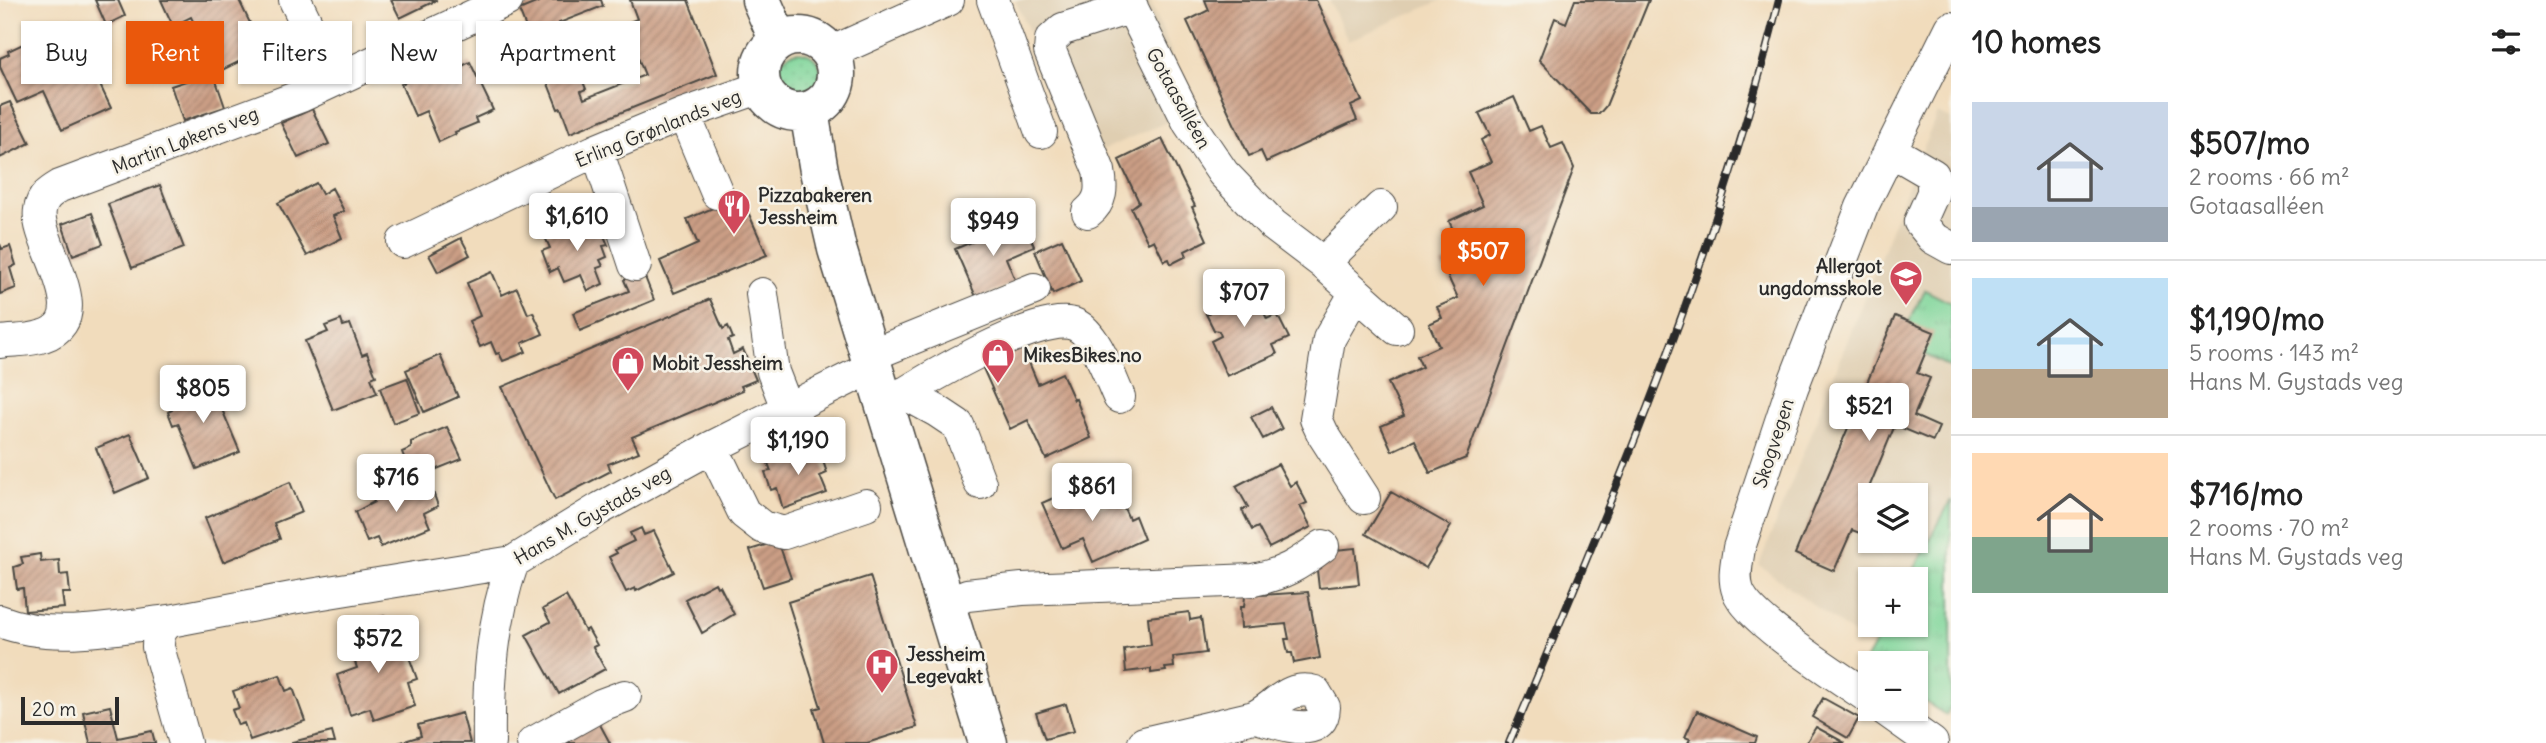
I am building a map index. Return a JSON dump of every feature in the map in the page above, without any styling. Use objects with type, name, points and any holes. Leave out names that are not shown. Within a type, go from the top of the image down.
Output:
[{"type":"main road","points":[[761,0],[779,41]]},
{"type":"main road","points":[[802,36],[823,45],[830,53],[836,76],[834,88],[820,106],[809,111],[786,111],[767,98],[762,87],[760,66],[764,56],[779,41],[802,36]]},
{"type":"main road","points":[[809,111],[819,171],[837,249],[872,360],[895,399],[947,603],[988,743]]},
{"type":"street","points":[[295,0],[305,21]]},
{"type":"street","name":"Martin Løkens veg","points":[[352,72],[506,0]]},
{"type":"street","points":[[830,53],[948,0]]},
{"type":"street","points":[[993,0],[1041,132]]},
{"type":"street","points":[[1088,212],[1097,205],[1102,189],[1099,171],[1050,51],[1051,40],[1063,29],[1130,4]]},
{"type":"street","name":"Gotaasalléen","points":[[1130,4],[1189,123],[1223,173],[1273,225],[1323,263],[1397,328]]},
{"type":"street","name":"Skogvegen","points":[[1858,690],[1760,620],[1744,604],[1737,588],[1736,569],[1739,548],[1792,388],[1863,206],[1951,28]]},
{"type":"street","name":"Martin Løkens veg","points":[[0,342],[43,337],[53,331],[62,320],[66,304],[65,290],[41,226],[40,210],[46,196],[60,186],[301,96],[326,84]]},
{"type":"street","name":"Erling Grønlands veg","points":[[403,242],[597,150],[684,114],[762,87]]},
{"type":"street","points":[[684,114],[717,193]]},
{"type":"street","points":[[597,150],[635,265]]},
{"type":"street","points":[[1890,150],[1933,175],[1933,193],[1920,222],[1933,238],[1951,248]]},
{"type":"street","points":[[1323,263],[1381,207]]},
{"type":"street","name":"Hans M. Gystads veg","points":[[0,621],[17,628],[37,631],[67,631],[170,621],[513,562],[601,508],[872,360],[1034,289]]},
{"type":"street","points":[[1355,293],[1329,340],[1316,419],[1364,498]]},
{"type":"street","points":[[762,294],[773,372],[787,408]]},
{"type":"street","points":[[895,399],[1010,336],[1051,322],[1075,324],[1090,336],[1119,397]]},
{"type":"street","points":[[895,399],[937,411],[958,425],[980,483]]},
{"type":"street","points":[[712,447],[744,513],[762,527],[784,533],[866,505]]},
{"type":"street","points":[[947,603],[967,595],[1023,589],[1253,580],[1279,575],[1300,564],[1323,546]]},
{"type":"street","points":[[489,743],[494,642],[502,592],[513,562]]},
{"type":"street","points":[[170,621],[158,636],[158,648],[185,743]]},
{"type":"street","points":[[533,743],[601,705],[625,696]]},
{"type":"street","points":[[1144,743],[1254,718]]},
{"type":"street","points":[[1899,721],[1925,741]]},
{"type":"shaded area","points":[[1015,0],[1150,0],[1195,110],[1086,157]]},
{"type":"shaded area","points":[[1329,0],[1442,0],[1348,41]]},
{"type":"shaded area","name":"Allergot ungdomsskole","points":[[1937,113],[1951,119],[1951,706],[1928,678],[1928,651],[1877,651],[1759,565]]},
{"type":"green space","points":[[799,52],[815,58],[821,74],[815,90],[799,96],[783,90],[777,74],[783,58]]},
{"type":"green space","points":[[1925,290],[1951,303],[1951,368],[1899,341]]},
{"type":"green space","points":[[1951,500],[1951,706],[1946,715],[1928,704],[1928,651],[1871,651],[1878,637],[1928,637],[1928,567],[1915,567],[1923,553],[1928,553],[1928,543]]},
{"type":"building","points":[[95,0],[118,0],[125,16],[112,22],[104,21]]},
{"type":"building","points":[[161,0],[239,0],[249,21],[238,21],[238,62],[224,69],[224,21],[193,21],[191,17],[183,21],[171,21]]},
{"type":"building","points":[[391,0],[437,0],[400,18]]},
{"type":"building","points":[[543,0],[601,0],[603,6],[564,21],[523,21],[519,10]]},
{"type":"building","points":[[630,0],[688,0],[717,74],[570,133],[561,108],[558,109],[548,84],[584,84],[586,89],[581,91],[584,99],[622,84],[640,84],[640,77],[645,75],[640,63],[640,21],[632,21],[637,19]]},
{"type":"building","points":[[1205,0],[1316,0],[1362,101],[1351,106],[1357,120],[1266,162],[1261,151],[1249,156],[1187,21],[1209,10]]},
{"type":"building","points":[[1575,0],[1649,0],[1606,106],[1599,114],[1591,114],[1539,60],[1555,18],[1566,23]]},
{"type":"building","points":[[21,45],[21,84],[100,84],[111,108],[62,130],[44,91],[17,103],[0,67],[0,58],[9,54],[8,51]]},
{"type":"building","points":[[470,62],[476,75],[476,84],[481,84],[493,110],[475,118],[477,123],[439,142],[426,111],[415,116],[401,84],[462,84],[462,66]]},
{"type":"building","points":[[217,84],[225,107],[183,121],[171,86]]},
{"type":"building","points":[[1514,97],[1529,131],[1541,126],[1551,148],[1563,143],[1574,168],[1466,458],[1430,473],[1415,440],[1392,451],[1381,426],[1404,416],[1388,383],[1422,367],[1417,356],[1439,346],[1429,324],[1442,318],[1437,307],[1458,298],[1442,264],[1453,259],[1443,237],[1454,232],[1449,221],[1483,205],[1468,172],[1491,162],[1481,140],[1490,135],[1479,113]]},
{"type":"building","points":[[10,102],[30,143],[0,158],[0,106]]},
{"type":"building","points":[[312,109],[329,144],[298,158],[281,123]]},
{"type":"building","points":[[1162,139],[1195,206],[1192,207],[1207,240],[1185,251],[1187,256],[1171,264],[1169,259],[1164,261],[1154,240],[1148,243],[1131,208],[1139,202],[1119,160]]},
{"type":"building","points":[[316,183],[322,194],[332,188],[344,211],[333,216],[342,238],[307,256],[278,203]]},
{"type":"building","points":[[160,185],[184,248],[132,268],[108,204]]},
{"type":"building","points":[[741,196],[767,255],[674,293],[660,261],[698,244],[687,219]]},
{"type":"building","points":[[92,213],[103,244],[73,255],[62,224]]},
{"type":"building","points":[[584,219],[587,226],[593,223],[597,233],[602,231],[608,245],[603,246],[607,257],[600,260],[603,266],[597,268],[603,284],[588,291],[581,275],[564,282],[558,268],[550,272],[542,251],[550,248],[544,235]]},
{"type":"building","points":[[1023,220],[1034,246],[1006,258],[1016,282],[977,299],[955,249]]},
{"type":"building","points":[[461,238],[470,255],[438,272],[429,255]]},
{"type":"building","points":[[1062,239],[1081,281],[1053,294],[1035,251]]},
{"type":"building","points":[[0,244],[2,249],[10,246],[16,265],[10,268],[16,288],[0,294]]},
{"type":"building","points":[[492,272],[502,295],[517,288],[528,314],[533,312],[543,334],[522,343],[526,352],[503,361],[499,353],[496,354],[491,342],[480,347],[469,321],[480,316],[467,283]]},
{"type":"building","points":[[643,272],[654,300],[580,331],[573,313],[629,291],[624,280]]},
{"type":"building","points":[[1255,278],[1262,292],[1256,296],[1267,319],[1277,314],[1289,338],[1273,345],[1277,354],[1227,376],[1211,341],[1221,336],[1219,331],[1214,330],[1206,309],[1225,300],[1222,294]]},
{"type":"building","points":[[710,299],[723,329],[728,326],[733,338],[728,340],[733,354],[743,349],[756,380],[741,386],[743,390],[632,437],[639,452],[608,464],[611,471],[555,500],[502,387]]},
{"type":"building","points":[[1895,316],[1934,332],[1917,373],[1930,378],[1914,416],[1939,427],[1933,441],[1895,425],[1871,483],[1858,483],[1858,532],[1852,530],[1834,571],[1795,554]]},
{"type":"building","points":[[341,320],[343,326],[350,324],[362,355],[367,353],[376,376],[371,378],[377,393],[333,410],[305,341],[328,332],[325,326]]},
{"type":"building","points":[[1023,348],[1038,384],[1062,373],[1074,400],[1076,399],[1091,438],[1046,459],[1028,420],[1010,429],[982,366]]},
{"type":"building","points":[[440,355],[458,397],[424,412],[406,370]]},
{"type":"building","points":[[407,378],[420,413],[393,423],[380,388]]},
{"type":"building","points":[[210,381],[240,452],[197,469],[178,423],[173,425],[168,412],[172,410],[168,399]]},
{"type":"building","points":[[1271,407],[1282,429],[1263,439],[1251,417]]},
{"type":"building","points":[[447,427],[462,459],[412,477],[402,452],[411,448],[411,442]]},
{"type":"building","points":[[130,434],[149,478],[115,493],[96,448]]},
{"type":"building","points":[[818,446],[827,473],[820,476],[827,493],[783,509],[777,488],[771,490],[765,472],[771,471],[768,463]]},
{"type":"building","points":[[1278,464],[1290,486],[1296,482],[1307,503],[1300,506],[1311,527],[1269,548],[1258,527],[1252,530],[1242,510],[1248,507],[1236,486]]},
{"type":"building","points":[[410,480],[415,493],[432,489],[438,506],[424,513],[430,527],[381,547],[377,538],[367,542],[355,512],[374,502],[372,496]]},
{"type":"building","points":[[290,482],[302,512],[274,523],[280,539],[223,562],[205,518]]},
{"type":"building","points":[[1085,484],[1097,509],[1120,499],[1129,519],[1135,516],[1144,539],[1093,562],[1083,539],[1062,548],[1042,503]]},
{"type":"building","points":[[1391,492],[1451,526],[1426,568],[1366,534]]},
{"type":"building","points":[[641,528],[644,535],[654,531],[674,572],[636,591],[635,588],[626,592],[609,557],[617,553],[615,550],[634,541],[630,533]]},
{"type":"building","points":[[778,541],[791,578],[763,587],[750,550]]},
{"type":"building","points":[[1355,548],[1359,584],[1319,588],[1315,552]]},
{"type":"building","points":[[40,554],[41,562],[59,560],[60,575],[68,574],[70,593],[62,593],[64,608],[25,611],[23,588],[17,589],[14,567],[23,564],[21,557]]},
{"type":"building","points":[[870,576],[917,727],[867,743],[824,743],[814,709],[821,707],[788,602]]},
{"type":"building","points":[[715,583],[717,587],[720,586],[734,614],[702,633],[685,599]]},
{"type":"building","points":[[1308,592],[1320,658],[1294,663],[1292,653],[1288,653],[1285,639],[1289,639],[1286,624],[1241,628],[1240,607],[1244,607],[1245,596]]},
{"type":"building","points":[[566,596],[585,631],[588,629],[597,645],[593,647],[605,669],[559,694],[526,635],[550,622],[543,609]]},
{"type":"building","points":[[1189,612],[1190,620],[1201,618],[1206,653],[1173,657],[1174,667],[1165,668],[1166,671],[1151,673],[1151,669],[1126,672],[1124,649],[1151,645],[1148,617]]},
{"type":"building","points":[[385,616],[399,657],[408,654],[417,679],[408,682],[415,706],[374,720],[370,708],[350,715],[337,675],[357,668],[351,650],[370,644],[363,623]]},
{"type":"building","points":[[280,675],[286,691],[293,688],[305,721],[250,740],[244,723],[238,725],[232,710],[239,708],[233,691]]},
{"type":"building","points":[[1823,698],[1858,720],[1848,738],[1812,717]]},
{"type":"building","points":[[1066,704],[1074,731],[1045,739],[1036,713]]},
{"type":"building","points":[[110,706],[118,738],[152,731],[155,743],[90,743],[83,712]]},
{"type":"building","points":[[1697,711],[1757,737],[1755,743],[1688,743],[1690,739],[1685,737]]},
{"type":"building","points":[[462,713],[470,743],[398,743],[421,736],[418,725]]},
{"type":"building","points":[[597,719],[610,743],[552,743]]},
{"type":"building","points":[[1816,727],[1845,743],[1806,743]]},
{"type":"building","points":[[1241,731],[1244,743],[1182,743]]},
{"type":"building","points":[[332,732],[335,743],[292,743],[292,742]]},
{"type":"railway","points":[[1509,743],[1623,469],[1693,284],[1754,96],[1779,0]]},
{"type":"place","name":"Pizzabakeren Jessheim","points":[[734,236]]},
{"type":"place","name":"Allergot ungdomsskole","points":[[1906,307]]},
{"type":"place","name":"MikesBikes.no","points":[[998,385]]},
{"type":"place","name":"Mobit Jessheim","points":[[628,393]]},
{"type":"place","name":"Jessheim Legevakt","points":[[882,695]]}]
